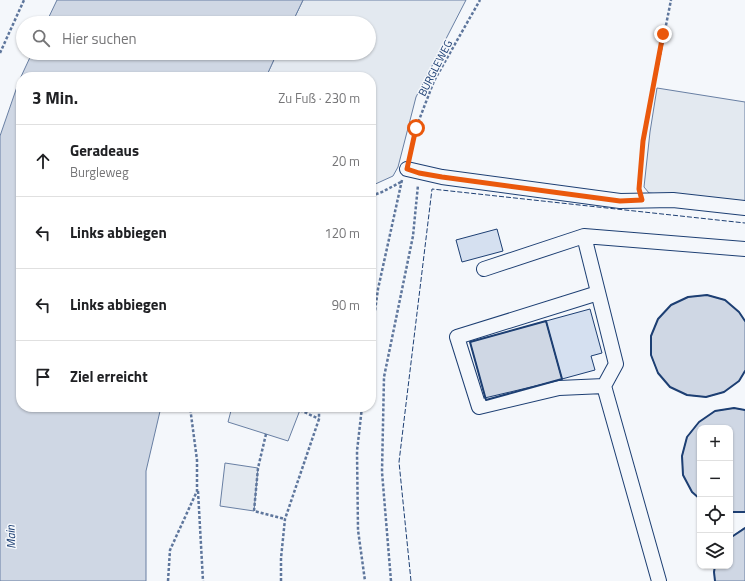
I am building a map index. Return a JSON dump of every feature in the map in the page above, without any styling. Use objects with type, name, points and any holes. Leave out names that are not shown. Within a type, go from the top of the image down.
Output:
[{"type":"lane","points":[[413,171],[450,178],[620,201],[672,200],[745,208]]},
{"type":"lane","points":[[484,268],[584,236],[745,249]]},
{"type":"lane","points":[[584,236],[616,364],[604,386],[659,581]]},
{"type":"lane","points":[[598,293],[457,337],[479,407],[559,388],[604,386]]},
{"type":"path","points":[[16,16],[24,0]]},
{"type":"path","name":"BURGLEWEG","points":[[391,581],[382,472],[384,377],[413,236],[413,171],[416,128],[434,81],[480,0]]},
{"type":"path","points":[[642,200],[639,189],[643,141],[671,0]]},
{"type":"path","points":[[0,50],[16,17]]},
{"type":"path","points":[[376,194],[401,182],[376,304]]},
{"type":"path","points":[[191,412],[197,460],[203,581]]},
{"type":"path","points":[[304,412],[319,419]]},
{"type":"path","points":[[281,581],[281,558],[286,519],[319,419],[319,412]]},
{"type":"path","points":[[361,412],[357,451],[358,530],[365,581]]},
{"type":"path","points":[[266,434],[258,468],[254,511],[286,519]]},
{"type":"path","points":[[168,581],[170,550],[198,491]]},
{"type":"shaded area","points":[[303,0],[466,0],[416,97],[398,167],[393,176],[376,184],[376,72],[268,72],[274,60],[376,60],[376,16],[295,16]]},
{"type":"shaded area","points":[[657,88],[745,102],[745,203],[649,193],[644,187],[650,132]]},
{"type":"shaded area","points":[[231,412],[299,412],[288,441],[228,422]]},
{"type":"shaded area","points":[[225,463],[258,468],[254,511],[220,506]]},
{"type":"water","points":[[57,0],[303,0],[295,16],[49,16]]},
{"type":"water","points":[[29,60],[274,60],[268,72],[23,72]]},
{"type":"water","name":"Main","points":[[16,90],[16,412],[160,412],[146,471],[146,581],[0,581],[0,136]]},
{"type":"water","points":[[707,295],[725,300],[739,312],[745,321],[745,371],[739,381],[724,392],[706,397],[687,395],[670,387],[658,373],[651,355],[651,336],[658,319],[671,305],[688,297]]},
{"type":"water","points":[[546,321],[562,379],[486,400],[470,342]]},
{"type":"water","points":[[734,408],[745,410],[745,512],[733,512],[733,425],[697,425],[697,496],[692,492],[683,475],[682,456],[687,437],[699,422],[715,411]]},
{"type":"water","points":[[745,528],[745,581],[715,581],[714,569],[733,569],[733,536]]},
{"type":"building","points":[[497,229],[503,251],[462,262],[456,240]]},
{"type":"building","points":[[590,309],[602,353],[591,356],[595,370],[562,379],[546,321]]},
{"type":"fence","points":[[411,581],[399,462],[432,189],[745,223]]},
{"type":"wall","points":[[745,321],[739,312],[725,300],[707,295],[688,297],[671,305],[658,319],[651,336],[651,355],[658,373],[670,387],[687,395],[706,397],[724,392],[739,381],[745,371]]},
{"type":"wall","points":[[546,321],[562,379],[486,400],[470,342],[546,321]]},
{"type":"wall","points":[[698,497],[692,492],[683,475],[682,456],[687,437],[699,422],[715,411],[734,408],[745,410]]},
{"type":"wall","points":[[733,512],[745,512]]},
{"type":"wall","points":[[733,536],[745,528]]},
{"type":"wall","points":[[714,569],[715,581]]},
{"type":"route","points":[[416,128],[407,169],[419,173],[620,201],[642,200],[639,189],[643,141],[663,34]]}]
